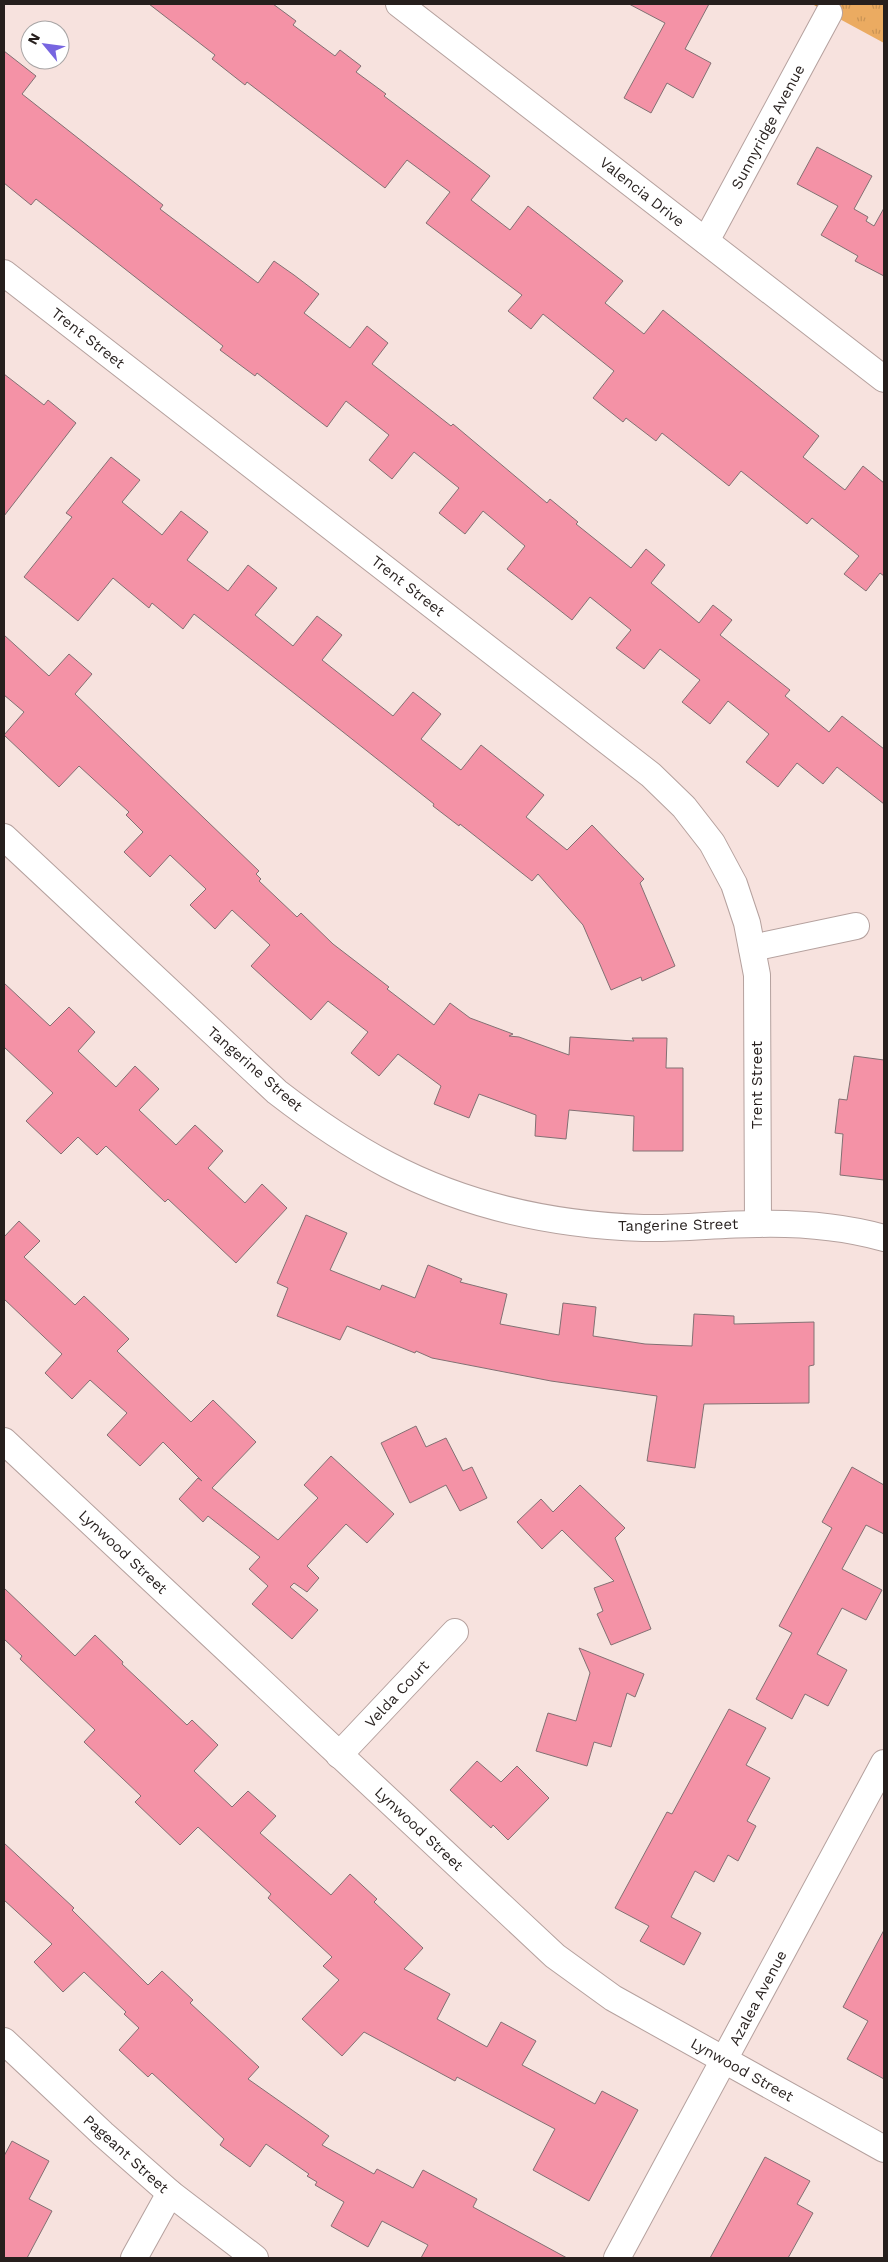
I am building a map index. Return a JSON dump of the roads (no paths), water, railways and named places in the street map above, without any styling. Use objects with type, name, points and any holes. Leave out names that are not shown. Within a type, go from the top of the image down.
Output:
[{"type":"street","name":"Valencia Drive","points":[[399,4],[884,379]]},
{"type":"street","name":"Sunnyridge Avenue","points":[[706,241],[830,13]]},
{"type":"street","name":"Trent Street","points":[[4,273],[651,775],[684,806],[712,843],[734,884],[747,923],[757,975],[758,1224]]},
{"type":"street","name":"Tangerine Street","points":[[4,837],[277,1092],[326,1129],[388,1165],[444,1190],[502,1209],[573,1223],[644,1228],[758,1224],[814,1226],[884,1238]]},
{"type":"street","points":[[752,948],[856,926]]},
{"type":"street","name":"Lynwood Street","points":[[4,1440],[555,1956],[613,1998],[884,2149]]},
{"type":"street","name":"Velda Court","points":[[339,1755],[455,1632]]},
{"type":"street","name":"Azalea Avenue","points":[[617,2258],[884,1763]]},
{"type":"street","name":"Pageant Street","points":[[4,2041],[103,2134],[170,2192],[255,2258]]},
{"type":"street","points":[[134,2258],[170,2192]]}]
